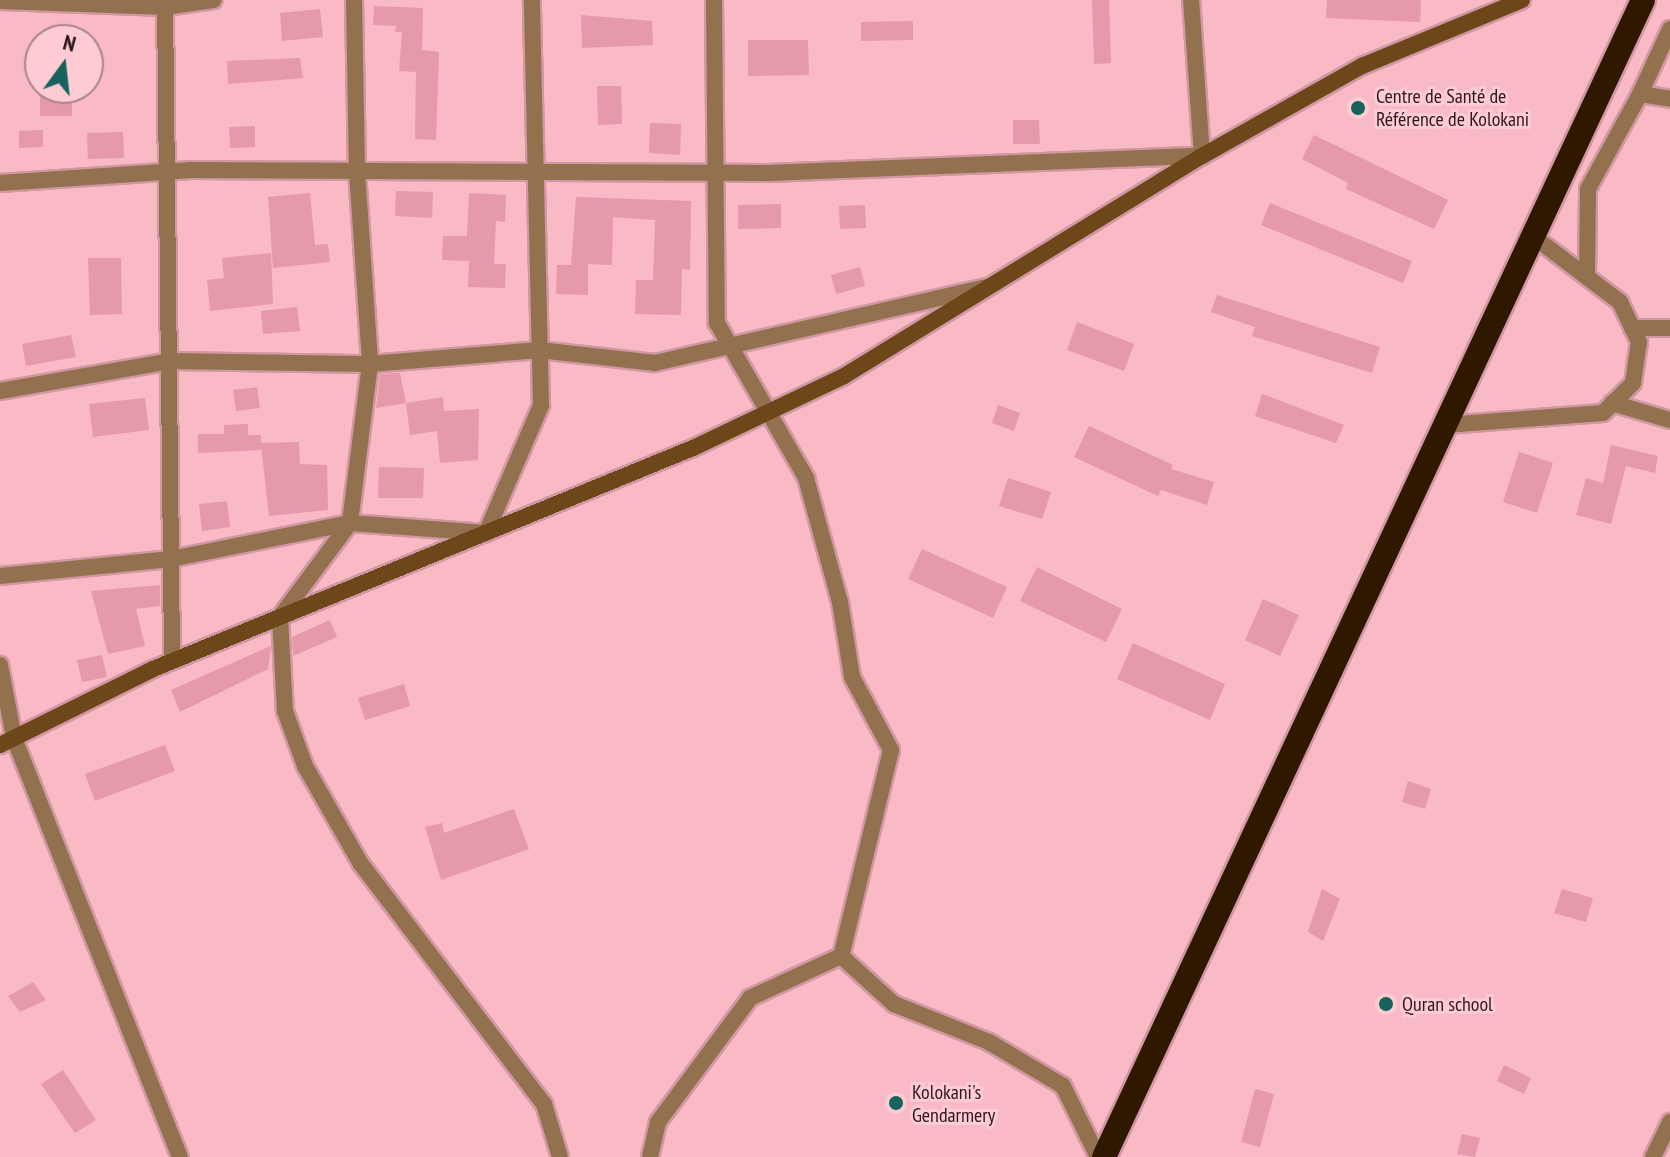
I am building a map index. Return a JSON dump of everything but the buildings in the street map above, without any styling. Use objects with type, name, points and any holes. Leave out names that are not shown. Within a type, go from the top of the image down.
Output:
[{"type":"highway","points":[[1101,1157],[1643,0]]},
{"type":"main road","points":[[7,742],[172,661],[693,448],[844,376],[1202,156],[1362,66],[1522,0]]},
{"type":"street","points":[[0,1],[165,3],[214,0]]},
{"type":"street","points":[[354,0],[357,171],[370,364],[350,523],[280,617],[285,711],[305,766],[361,864],[544,1104],[560,1157]]},
{"type":"street","points":[[0,576],[171,559],[350,523],[486,533],[541,405],[532,0]]},
{"type":"street","points":[[714,0],[717,323],[806,478],[840,602],[852,677],[891,750],[841,956]]},
{"type":"street","points":[[0,183],[170,172],[718,173],[1202,156],[1191,0]]},
{"type":"street","points":[[165,3],[170,172],[172,661]]},
{"type":"street","points":[[1587,275],[1588,189],[1640,94],[1670,29]]},
{"type":"street","points":[[1640,94],[1670,99]]},
{"type":"street","points":[[1446,425],[1603,413],[1633,383],[1639,342],[1620,302],[1534,237]]},
{"type":"street","points":[[0,391],[171,361],[370,364],[539,350],[655,363],[731,349],[996,284]]},
{"type":"street","points":[[1632,328],[1670,328]]},
{"type":"street","points":[[1612,403],[1670,420]]},
{"type":"street","points":[[0,665],[7,742],[180,1157]]},
{"type":"street","points":[[650,1157],[658,1122],[750,998],[841,956]]},
{"type":"street","points":[[841,956],[894,1004],[989,1042],[1063,1086],[1101,1157]]},
{"type":"street","points":[[1653,1157],[1670,1122]]},
{"type":"place","name":"Centre de Santé de Référence de Kolokani","points":[[1358,108]]},
{"type":"place","name":"Quran school","points":[[1386,1004]]},
{"type":"place","name":"Kolokani's Gendarmery","points":[[896,1103]]}]
